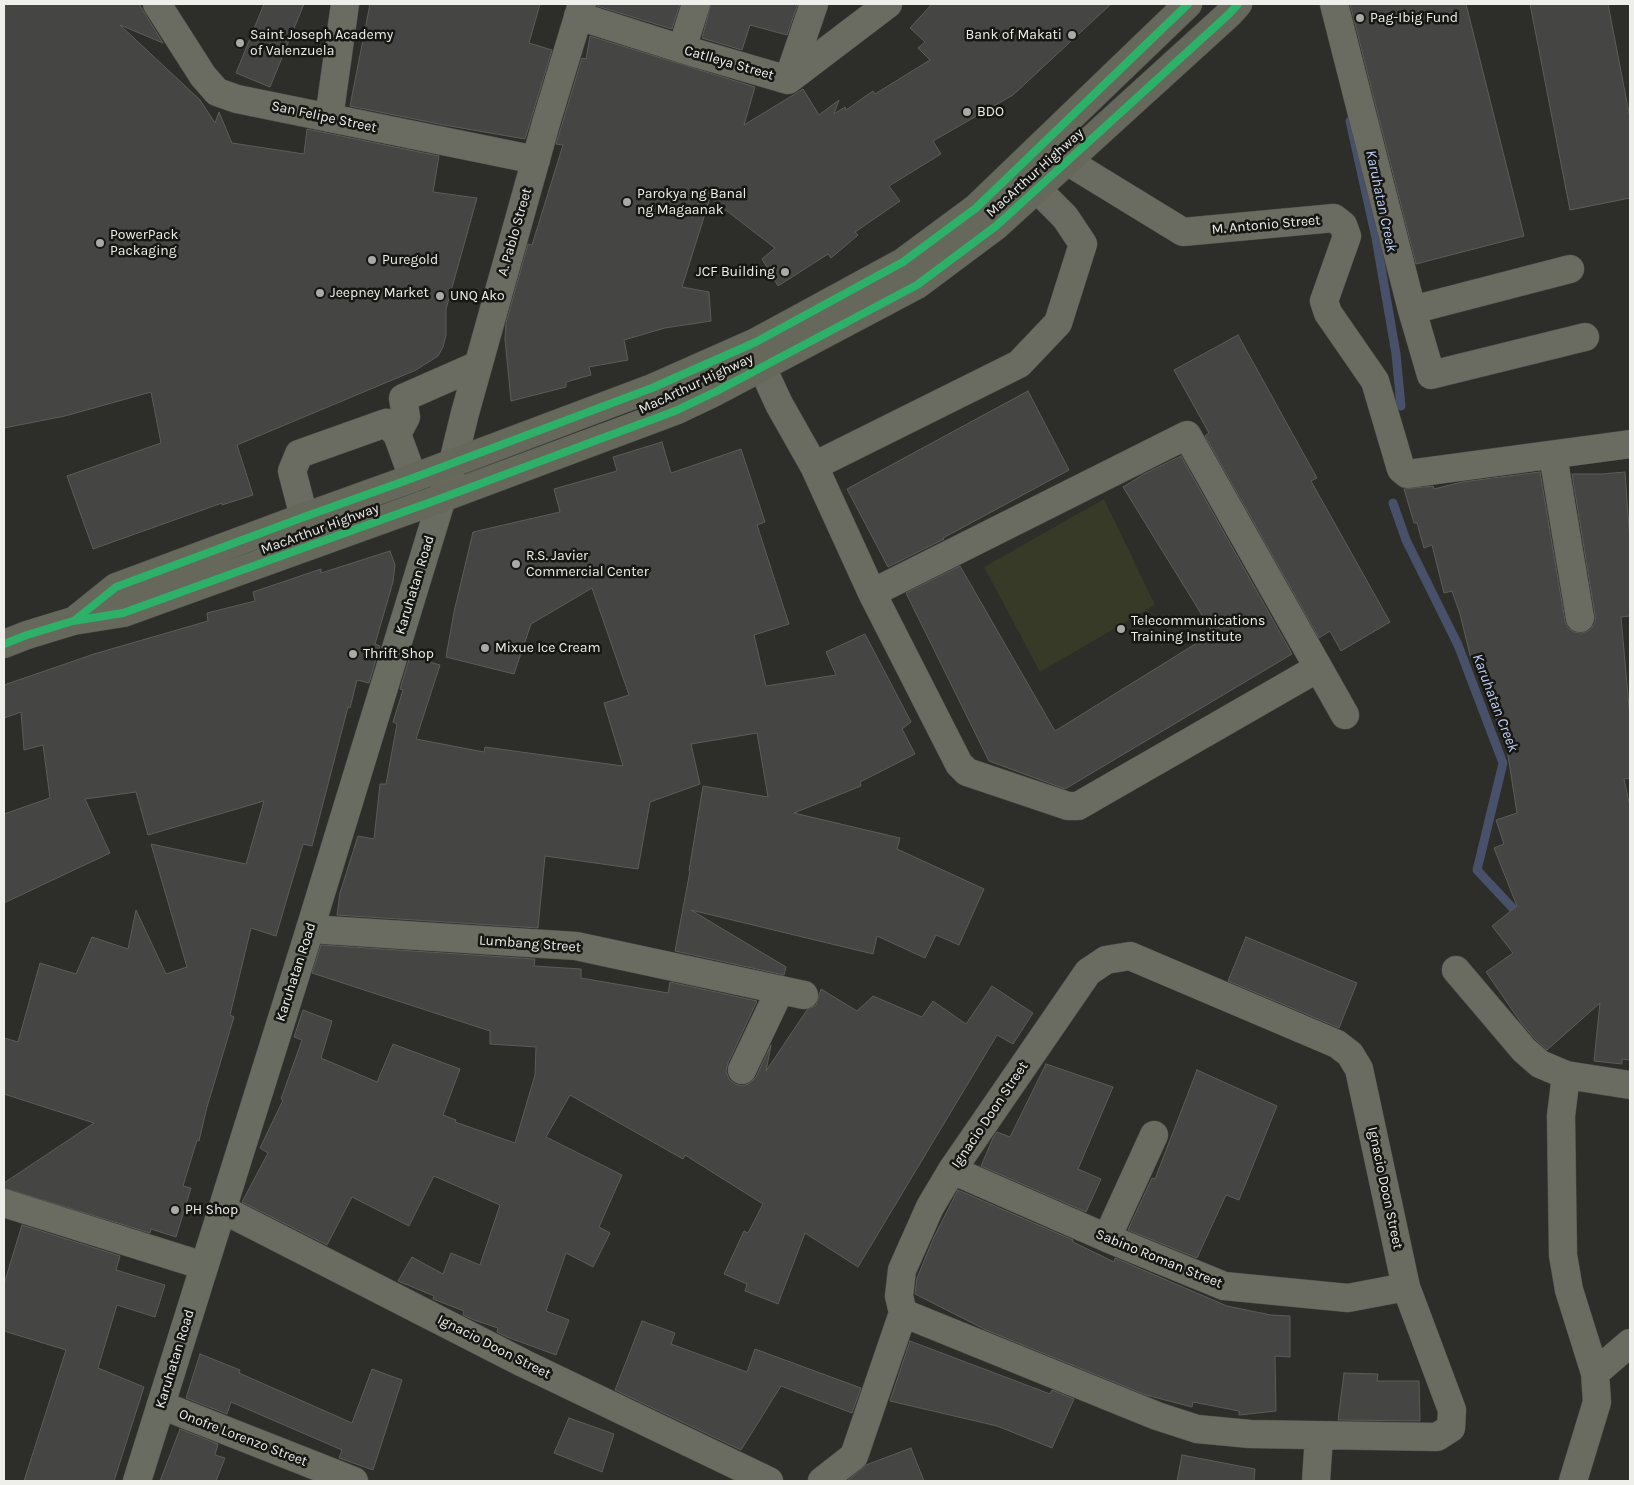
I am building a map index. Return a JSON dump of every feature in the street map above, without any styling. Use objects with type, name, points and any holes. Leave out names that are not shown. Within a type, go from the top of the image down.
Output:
[{"type":"highway","name":"MacArthur Highway","points":[[74,621],[116,587],[652,388],[756,342],[903,262],[976,208],[1188,4]]},
{"type":"highway","name":"MacArthur Highway","points":[[4,644],[74,621],[123,613],[442,498],[675,411],[762,367],[917,285],[996,226],[1238,4]]},
{"type":"main road","name":"Karuhatan Road","points":[[136,1481],[310,929],[453,462]]},
{"type":"street","name":"San Felipe Street","points":[[157,4],[203,76],[217,92],[237,99],[536,160]]},
{"type":"street","points":[[329,118],[346,4]]},
{"type":"street","points":[[682,50],[696,4]]},
{"type":"street","points":[[788,80],[814,4]]},
{"type":"street","name":"Catlleya Street","points":[[580,10],[682,50],[788,80],[888,4]]},
{"type":"street","points":[[1334,4],[1412,310],[1431,375],[1585,337]]},
{"type":"street","name":"A. Pablo Street","points":[[453,462],[462,421],[580,10]]},
{"type":"street","name":"M. Antonio Street","points":[[1067,161],[1183,232],[1334,218],[1343,225],[1347,236],[1324,301],[1328,313],[1376,381],[1401,469],[1407,474],[1630,444]]},
{"type":"street","points":[[814,466],[1018,364],[1058,323],[1083,244],[1065,217],[1037,189]]},
{"type":"street","points":[[1412,310],[1570,269]]},
{"type":"street","points":[[397,434],[406,417],[403,398],[478,365]]},
{"type":"street","points":[[762,367],[779,404],[814,466],[872,593],[959,764],[967,772],[1068,806],[1078,806],[1318,668]]},
{"type":"street","points":[[304,517],[292,471],[299,454],[386,423],[397,434],[413,478]]},
{"type":"street","points":[[872,593],[1187,435],[1345,715]]},
{"type":"street","points":[[1553,455],[1580,618]]},
{"type":"street","name":"Lumbang Street","points":[[310,929],[576,946],[792,993],[742,1070]]},
{"type":"street","name":"Ignacio Doon Street","points":[[822,1481],[854,1456],[903,1313],[899,1296],[902,1270],[930,1207],[952,1170],[1088,972],[1106,960],[1130,956],[1337,1044],[1350,1054],[1359,1069],[1406,1287],[1452,1410],[1450,1428],[1437,1436],[1250,1434],[1197,1429],[1157,1416],[903,1313]]},
{"type":"street","points":[[1456,970],[1524,1050],[1540,1064],[1566,1075],[1630,1085]]},
{"type":"street","points":[[1566,1075],[1561,1116],[1563,1255],[1569,1290],[1595,1372],[1597,1402],[1573,1481]]},
{"type":"street","points":[[1107,1238],[1154,1135]]},
{"type":"street","name":"Sabino Roman Street","points":[[952,1170],[1107,1238],[1224,1286],[1348,1298],[1406,1287]]},
{"type":"street","points":[[4,1203],[204,1266]]},
{"type":"street","name":"Ignacio Doon Street","points":[[222,1209],[523,1363],[769,1481]]},
{"type":"street","points":[[1595,1372],[1630,1343]]},
{"type":"street","name":"Onofre Lorenzo Street","points":[[161,1405],[354,1481]]},
{"type":"street","points":[[1316,1481],[1319,1436]]},
{"type":"green space","points":[[1104,499],[1155,605],[1040,672],[984,567]]},
{"type":"building","points":[[4,4],[139,4],[163,43],[120,25],[200,100],[215,123],[219,112],[232,143],[304,154],[307,129],[439,156],[433,192],[477,198],[446,309],[446,335],[438,356],[416,370],[237,445],[253,495],[222,505],[222,503],[93,549],[67,476],[161,443],[151,392],[65,416],[4,428]]},
{"type":"building","points":[[264,4],[304,4],[270,87],[236,73]]},
{"type":"building","points":[[370,4],[540,4],[529,43],[552,50],[525,139],[350,106]]},
{"type":"building","points":[[597,4],[680,4],[672,29],[597,6]]},
{"type":"building","points":[[711,4],[798,4],[787,35],[750,25],[742,50],[702,38]]},
{"type":"building","points":[[932,4],[1111,4],[1013,95],[933,141],[941,154],[889,186],[900,201],[855,232],[858,235],[831,258],[828,254],[778,286],[762,259],[775,248],[710,198],[682,287],[709,292],[711,321],[665,328],[624,340],[628,360],[589,367],[591,375],[566,382],[566,387],[511,401],[505,339],[506,323],[528,244],[532,245],[563,145],[556,144],[582,58],[586,59],[590,36],[755,87],[744,125],[803,89],[819,115],[839,100],[834,114],[845,107],[846,110],[873,91],[875,94],[930,60],[918,48],[925,42],[910,28]]},
{"type":"building","points":[[1350,4],[1466,4],[1524,236],[1416,264]]},
{"type":"building","points":[[1530,4],[1608,4],[1630,118],[1630,198],[1570,210]]},
{"type":"building","points":[[1238,335],[1317,478],[1311,481],[1390,622],[1341,651],[1330,631],[1319,638],[1205,436],[1209,433],[1174,370]]},
{"type":"building","points":[[1028,391],[1069,470],[944,539],[888,567],[847,489]]},
{"type":"building","points":[[662,442],[671,473],[741,449],[765,522],[757,525],[789,624],[754,635],[766,686],[836,675],[826,652],[865,634],[911,722],[902,729],[915,754],[860,782],[861,786],[794,813],[900,838],[897,849],[984,889],[959,945],[936,935],[925,958],[877,936],[873,954],[691,910],[786,967],[784,975],[675,951],[703,786],[768,797],[757,733],[691,744],[700,784],[650,802],[638,869],[545,856],[538,928],[337,915],[340,893],[358,836],[374,839],[380,784],[386,784],[397,724],[393,722],[403,690],[400,689],[410,656],[440,665],[416,739],[484,752],[485,747],[623,766],[604,703],[629,695],[592,588],[531,624],[514,674],[446,657],[454,612],[473,532],[560,512],[554,489],[617,471],[613,457]]},
{"type":"building","points":[[1181,456],[1292,654],[1065,789],[989,761],[906,593],[960,566],[1055,731],[1213,633],[1123,487],[1144,474]]},
{"type":"building","points":[[1540,472],[1565,621],[1568,628],[1574,632],[1582,633],[1590,630],[1595,623],[1595,615],[1572,474],[1625,472],[1630,542],[1630,616],[1621,617],[1630,718],[1630,778],[1624,779],[1630,807],[1630,1060],[1622,1059],[1622,1064],[1594,1061],[1600,1003],[1547,1050],[1522,1024],[1486,972],[1513,953],[1492,926],[1517,906],[1494,848],[1504,844],[1496,820],[1517,813],[1504,730],[1499,731],[1490,692],[1485,693],[1479,657],[1471,659],[1460,614],[1452,591],[1444,593],[1432,545],[1424,548],[1404,489],[1433,486],[1434,489],[1462,482]]},
{"type":"building","points":[[390,551],[395,565],[393,582],[375,644],[380,646],[369,683],[357,680],[350,708],[348,707],[312,846],[303,844],[276,936],[251,928],[230,1015],[234,1017],[207,1107],[199,1141],[197,1140],[183,1186],[191,1188],[176,1237],[151,1229],[150,1233],[4,1188],[4,1183],[94,1123],[4,1094],[4,1038],[18,1042],[40,963],[76,974],[92,937],[128,949],[136,910],[166,974],[187,967],[151,844],[246,864],[264,801],[148,835],[136,792],[85,799],[110,853],[4,903],[4,814],[50,798],[43,745],[24,750],[21,712],[4,718],[4,685],[94,654],[208,621],[207,613],[255,601],[253,592],[321,569],[321,573]]},
{"type":"building","points":[[1246,937],[1357,983],[1339,1028],[1228,981]]},
{"type":"building","points":[[321,945],[535,959],[534,966],[581,969],[581,978],[668,993],[670,982],[757,1001],[726,1071],[729,1079],[735,1084],[743,1086],[750,1083],[756,1077],[771,1045],[766,1071],[807,1010],[816,1005],[821,989],[857,1011],[873,996],[922,1017],[933,1001],[966,1024],[992,986],[1033,1013],[1013,1044],[997,1035],[858,1267],[805,1233],[778,1304],[745,1291],[747,1284],[724,1274],[744,1231],[748,1233],[763,1204],[685,1155],[683,1159],[570,1095],[546,1137],[622,1175],[599,1227],[610,1233],[593,1267],[566,1253],[546,1311],[569,1320],[556,1355],[507,1337],[497,1332],[498,1328],[463,1315],[464,1311],[433,1299],[434,1296],[398,1281],[412,1257],[443,1274],[451,1253],[480,1265],[500,1205],[434,1176],[409,1226],[352,1197],[327,1245],[242,1202],[268,1153],[260,1148],[283,1100],[281,1099],[302,1040],[294,1037],[303,1010],[332,1021],[321,1058],[377,1082],[393,1044],[460,1069],[443,1115],[456,1120],[455,1122],[515,1143],[535,1075],[536,1047],[490,1044],[490,1031],[312,973]]},
{"type":"building","points":[[1046,1064],[1113,1087],[1078,1169],[1101,1179],[1086,1212],[981,1166],[997,1132],[1010,1137]]},
{"type":"building","points":[[1197,1070],[1277,1106],[1239,1200],[1226,1195],[1197,1258],[1128,1230],[1152,1178],[1155,1179]]},
{"type":"building","points":[[958,1190],[1073,1240],[1073,1242],[1114,1262],[1115,1258],[1227,1306],[1271,1315],[1290,1316],[1290,1357],[1275,1356],[1276,1411],[1239,1415],[1239,1411],[1193,1402],[1192,1407],[1146,1395],[986,1330],[915,1294],[917,1278],[934,1237]]},
{"type":"building","points":[[22,1225],[120,1256],[116,1270],[165,1285],[155,1317],[117,1305],[98,1368],[144,1387],[114,1481],[24,1481],[66,1350],[4,1331],[4,1284]]},
{"type":"building","points":[[642,1321],[675,1333],[671,1344],[747,1372],[755,1349],[861,1388],[852,1413],[781,1386],[741,1450],[615,1390]]},
{"type":"building","points":[[910,1341],[1050,1394],[1052,1390],[1074,1399],[1052,1448],[997,1426],[890,1401]]},
{"type":"building","points":[[200,1354],[240,1370],[239,1373],[352,1423],[372,1369],[402,1380],[373,1470],[339,1458],[342,1450],[231,1402],[227,1414],[186,1398]]},
{"type":"building","points":[[1344,1373],[1378,1374],[1377,1381],[1419,1381],[1420,1421],[1338,1420]]},
{"type":"building","points":[[569,1418],[614,1434],[602,1472],[554,1453]]},
{"type":"building","points":[[180,1429],[218,1444],[215,1455],[225,1458],[216,1481],[160,1481]]},
{"type":"building","points":[[911,1448],[924,1481],[847,1481],[866,1465]]},
{"type":"building","points":[[1182,1455],[1255,1469],[1254,1481],[1177,1481]]},
{"type":"waterway","name":"Karuhatan Creek","points":[[1350,121],[1376,238],[1396,354],[1401,406]]},
{"type":"waterway","name":"Karuhatan Creek","points":[[1393,503],[1406,540],[1458,645],[1503,763],[1477,870],[1521,917]]},
{"type":"cycle path","points":[[75,620],[116,587],[652,388],[756,342],[903,262],[976,208],[1188,4]]},
{"type":"cycle path","points":[[4,644],[73,621],[123,613],[442,498],[675,411],[715,392],[917,285],[996,226],[1238,4]]},
{"type":"place","name":"Pag-Ibig Fund","points":[[1360,18]]},
{"type":"place","name":"Bank of Makati","points":[[1072,35]]},
{"type":"place","name":"Saint Joseph Academy of Valenzuela","points":[[240,43]]},
{"type":"place","name":"BDO","points":[[967,112]]},
{"type":"place","name":"Parokya ng Banal ng Magaanak","points":[[627,202]]},
{"type":"place","name":"PowerPack Packaging","points":[[100,243]]},
{"type":"place","name":"Puregold","points":[[372,260]]},
{"type":"place","name":"JCF Building","points":[[785,272]]},
{"type":"place","name":"Jeepney Market","points":[[320,293]]},
{"type":"place","name":"UNQ Ako","points":[[440,296]]},
{"type":"place","name":"R.S. Javier Commercial Center","points":[[516,564]]},
{"type":"place","name":"Telecommunications Training Institute","points":[[1121,629]]},
{"type":"place","name":"Mixue Ice Cream","points":[[485,648]]},
{"type":"place","name":"Thrift Shop","points":[[353,654]]},
{"type":"place","name":"PH Shop","points":[[175,1210]]}]
